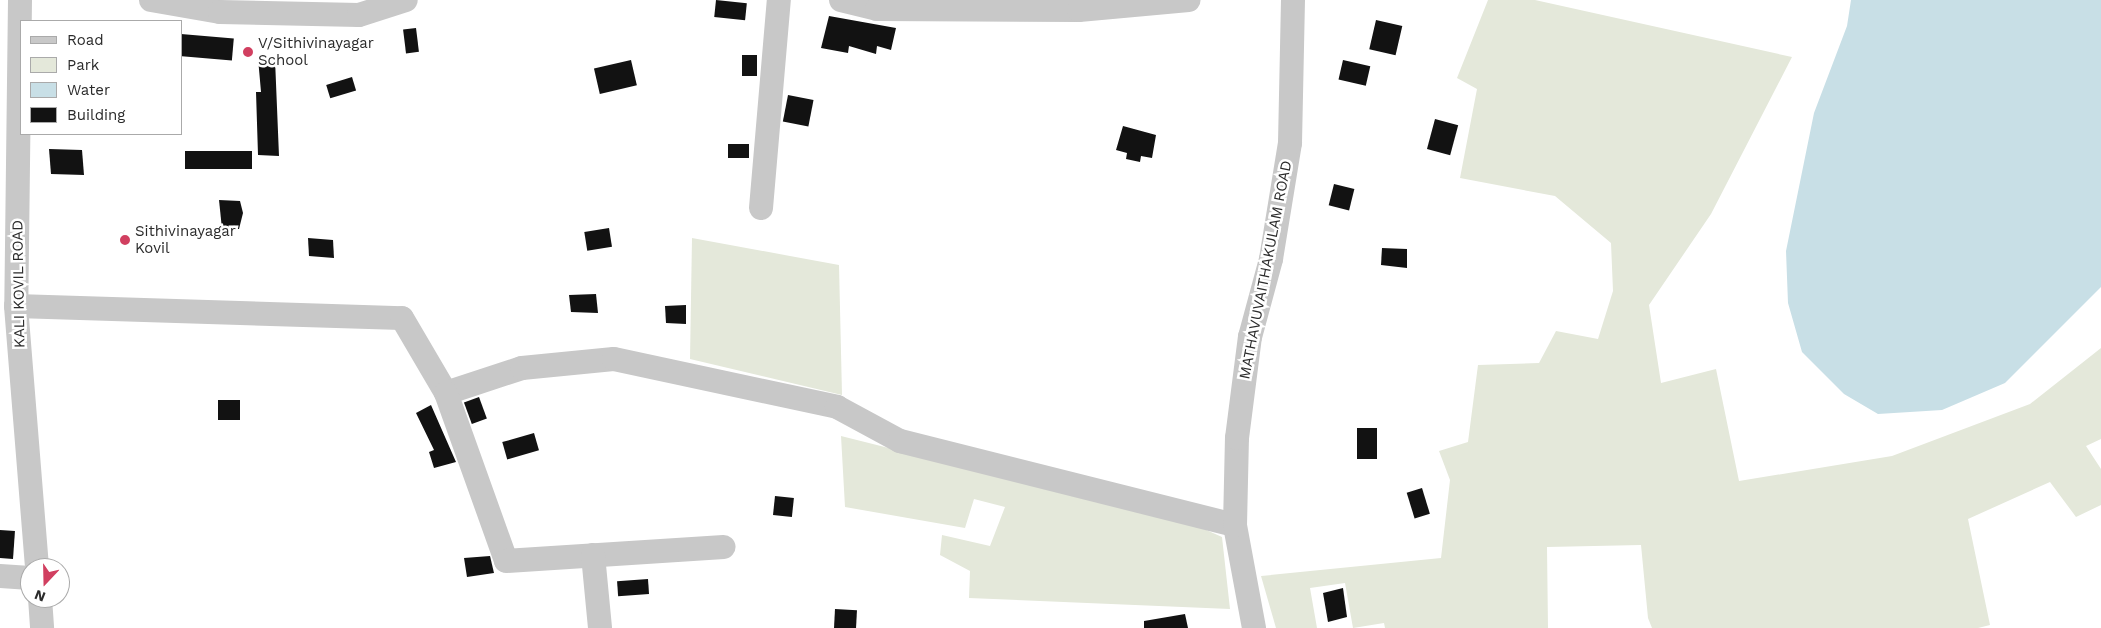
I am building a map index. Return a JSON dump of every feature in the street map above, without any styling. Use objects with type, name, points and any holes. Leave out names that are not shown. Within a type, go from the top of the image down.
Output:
[{"type":"street","name":"KALI KOVIL ROAD","points":[[20,0],[8,235],[16,306],[36,558]]},
{"type":"street","points":[[151,0],[220,12],[359,15],[406,0]]},
{"type":"street","points":[[761,208],[779,0]]},
{"type":"street","points":[[841,0],[877,8],[1079,10],[1188,0]]},
{"type":"street","name":"MATHAVUVAITHAKULAM ROAD","points":[[1254,628],[1235,526],[1237,438],[1250,336],[1271,259],[1290,144],[1293,0]]},
{"type":"street","points":[[16,306],[402,318],[446,393],[506,561],[724,547]]},
{"type":"street","points":[[446,393],[522,368],[614,359],[837,407],[900,441],[1235,526]]},
{"type":"street","points":[[593,555],[600,628]]},
{"type":"street","points":[[0,576],[20,577]]},
{"type":"street","points":[[41,608],[42,628]]},
{"type":"green space","points":[[1488,0],[1535,0],[1792,57],[1711,214],[1649,305],[1661,383],[1716,369],[1739,481],[1892,456],[2030,404],[2101,348],[2101,439],[2086,446],[2101,469],[2101,505],[2076,517],[2050,482],[1968,519],[1990,625],[1978,628],[1652,628],[1648,618],[1641,545],[1547,547],[1548,628],[1385,628],[1384,623],[1353,628],[1345,583],[1310,588],[1317,628],[1276,628],[1261,576],[1441,558],[1450,480],[1439,451],[1468,442],[1478,365],[1539,363],[1556,331],[1598,339],[1613,291],[1611,243],[1555,196],[1460,178],[1477,89],[1457,78]]},
{"type":"green space","points":[[692,238],[839,265],[842,395],[690,359]]},
{"type":"green space","points":[[841,436],[1195,525],[1222,537],[1230,609],[969,598],[970,571],[940,555],[942,535],[990,546],[1005,507],[974,499],[965,528],[845,507]]},
{"type":"water","points":[[1851,0],[2101,0],[2101,287],[2005,383],[1942,410],[1878,414],[1844,394],[1802,352],[1788,303],[1786,251],[1814,113],[1847,26]]},
{"type":"building","points":[[716,0],[747,3],[745,20],[714,17]]},
{"type":"building","points":[[829,16],[896,28],[891,50],[877,46],[876,54],[849,46],[848,53],[821,48]]},
{"type":"building","points":[[1376,20],[1402,26],[1396,55],[1369,49]]},
{"type":"building","points":[[416,28],[419,52],[406,53],[403,30]]},
{"type":"building","points":[[182,34],[234,39],[232,61],[182,56]]},
{"type":"building","points":[[742,55],[757,55],[757,76],[742,76]]},
{"type":"building","points":[[258,58],[275,59],[279,156],[258,155],[256,92],[261,92]]},
{"type":"building","points":[[631,60],[637,85],[600,94],[594,69]]},
{"type":"building","points":[[1343,60],[1370,66],[1366,86],[1339,79]]},
{"type":"building","points":[[352,77],[356,90],[330,98],[326,85]]},
{"type":"building","points":[[788,95],[814,100],[808,126],[783,122]]},
{"type":"building","points":[[1435,119],[1458,125],[1450,155],[1427,149]]},
{"type":"building","points":[[1123,126],[1156,135],[1152,158],[1141,156],[1140,162],[1126,159],[1127,153],[1116,150]]},
{"type":"building","points":[[728,144],[749,144],[749,158],[728,158]]},
{"type":"building","points":[[49,149],[82,150],[84,175],[51,174]]},
{"type":"building","points":[[185,151],[252,151],[252,169],[185,169]]},
{"type":"building","points":[[1334,184],[1354,189],[1349,210],[1329,205]]},
{"type":"building","points":[[219,200],[240,201],[243,213],[239,229],[222,229]]},
{"type":"building","points":[[609,228],[612,247],[587,251],[584,232]]},
{"type":"building","points":[[308,238],[333,240],[334,258],[309,256]]},
{"type":"building","points":[[1382,248],[1407,249],[1407,268],[1381,265]]},
{"type":"building","points":[[596,294],[598,313],[571,312],[569,295]]},
{"type":"building","points":[[686,305],[686,324],[666,323],[665,306]]},
{"type":"building","points":[[479,397],[487,419],[472,424],[464,402]]},
{"type":"building","points":[[218,400],[240,400],[240,420],[218,420]]},
{"type":"building","points":[[431,405],[456,462],[434,468],[429,452],[434,450],[416,413]]},
{"type":"building","points":[[1357,428],[1377,428],[1377,459],[1357,459]]},
{"type":"building","points":[[534,433],[539,450],[507,459],[502,442]]},
{"type":"building","points":[[1422,488],[1430,514],[1415,518],[1407,493]]},
{"type":"building","points":[[775,496],[794,498],[792,517],[773,515]]},
{"type":"building","points":[[0,530],[15,531],[13,559],[0,558]]},
{"type":"building","points":[[490,556],[494,573],[467,577],[464,558]]},
{"type":"building","points":[[648,579],[649,594],[618,596],[617,581]]},
{"type":"building","points":[[1343,588],[1347,617],[1328,622],[1323,593]]},
{"type":"building","points":[[835,609],[857,610],[856,628],[834,628]]},
{"type":"building","points":[[1185,614],[1188,628],[1144,628],[1144,621]]},
{"type":"place","name":"V/Sithivinayagar School","points":[[248,52]]},
{"type":"place","name":"Sithivinayagar Kovil","points":[[125,240]]}]
